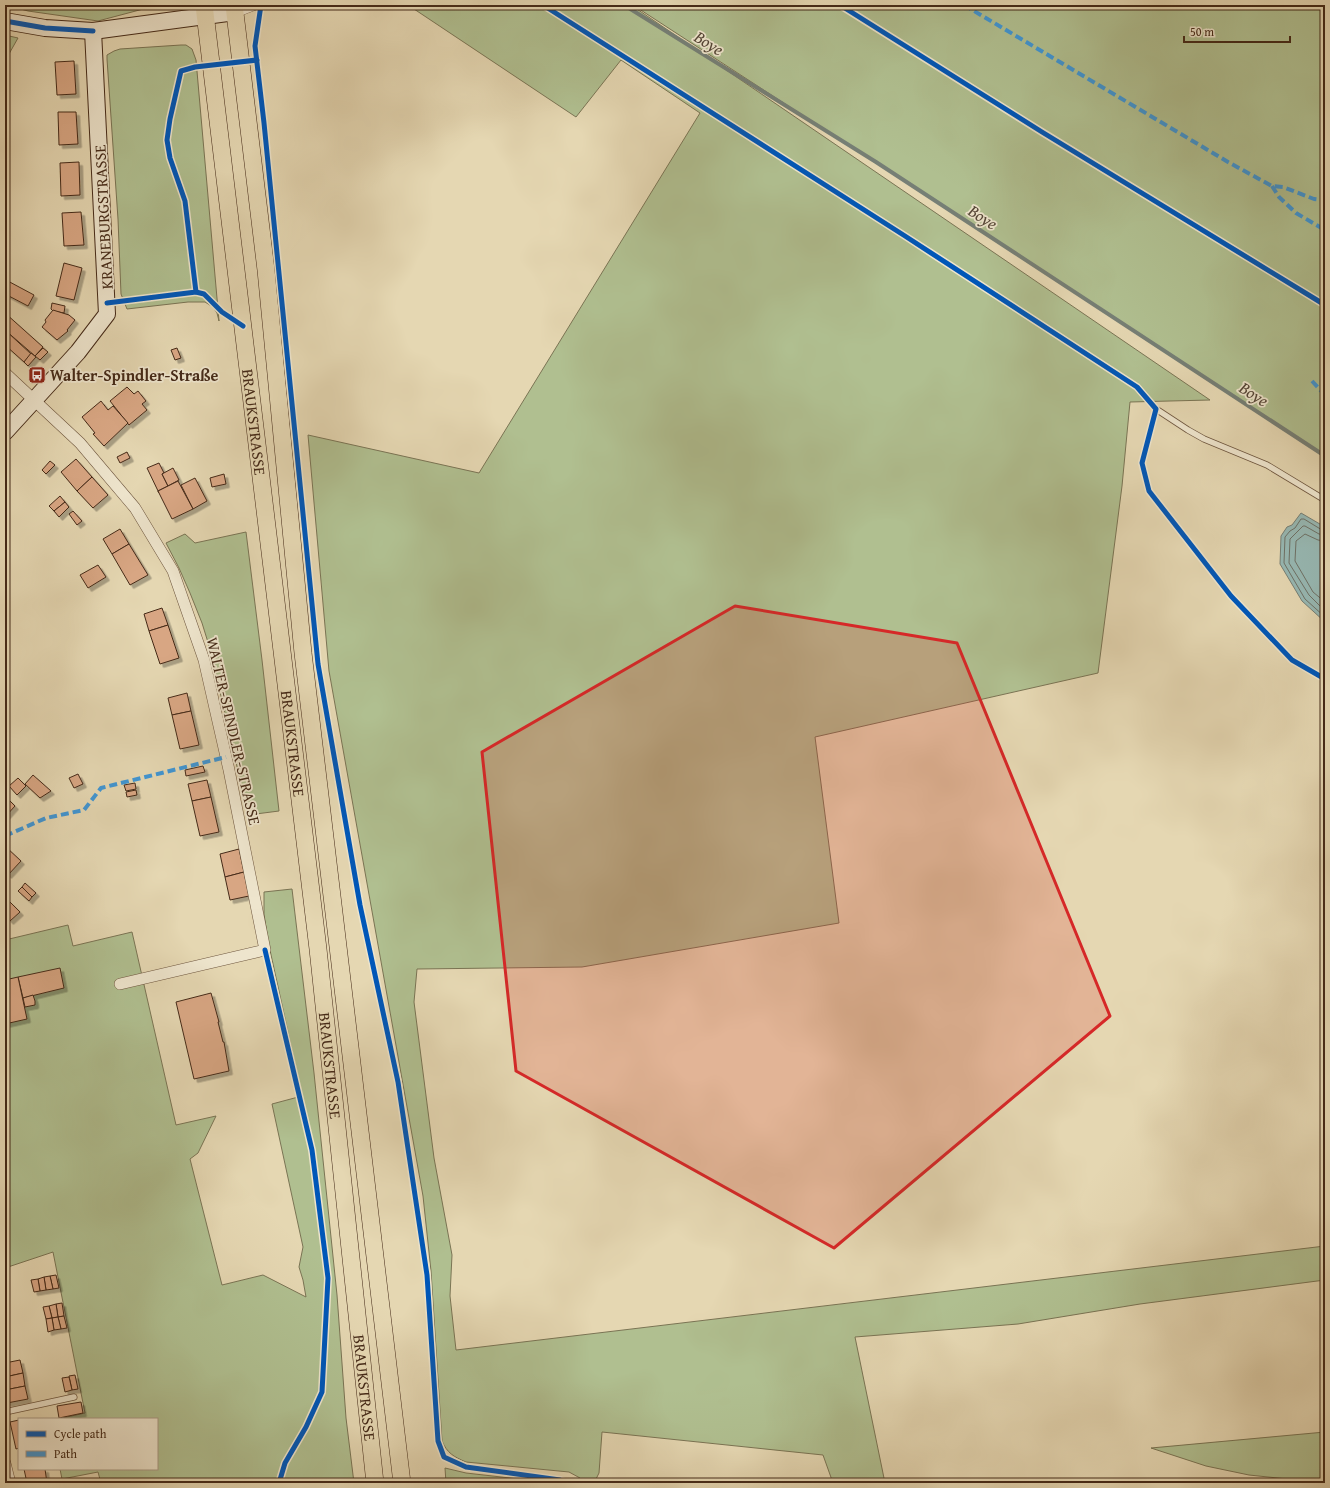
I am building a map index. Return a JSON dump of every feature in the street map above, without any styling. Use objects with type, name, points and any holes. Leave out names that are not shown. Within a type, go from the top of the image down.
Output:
[{"type":"main road","name":"BRAUKSTRASSE","points":[[235,9],[266,270],[302,653],[402,1483]]},
{"type":"main road","name":"BRAUKSTRASSE","points":[[205,11],[316,933],[375,1483]]},
{"type":"street","points":[[5,21],[45,28],[93,31],[205,11],[235,9],[253,5]]},
{"type":"street","name":"KRANEBURGSTRASSE","points":[[5,432],[78,352],[107,314],[93,31]]},
{"type":"street","points":[[5,373],[34,399]]},
{"type":"street","name":"WALTER-SPINDLER-STRASSE","points":[[34,399],[80,443],[135,508],[173,571],[204,660],[229,770],[265,950],[120,984]]},
{"type":"street","points":[[5,1463],[10,1483]]},
{"type":"lane","points":[[1156,409],[1204,439],[1267,465],[1325,500]]},
{"type":"lane","points":[[5,1412],[74,1397]]},
{"type":"highlighted area","points":[[735,606],[957,643],[1110,1016],[834,1248],[516,1071],[482,752]]},
{"type":"green space","points":[[6,5],[151,5],[147,8],[98,21],[28,11]]},
{"type":"green space","points":[[408,5],[631,5],[1210,400],[1130,402],[1122,486],[1098,673],[815,737],[839,923],[582,967],[417,969],[414,1002],[434,1158],[452,1255],[450,1296],[456,1350],[1325,1246],[1325,1280],[1140,1304],[1018,1324],[855,1337],[885,1483],[833,1483],[823,1455],[602,1432],[599,1473],[594,1483],[585,1483],[580,1478],[569,1472],[466,1462],[454,1456],[446,1449],[442,1441],[431,1271],[423,1196],[329,671],[308,435],[479,473],[700,113],[621,60],[576,117]]},
{"type":"green space","points":[[633,5],[1325,5],[1325,455]]},
{"type":"green space","points":[[5,35],[18,38],[5,61]]},
{"type":"green space","points":[[186,45],[192,49],[196,60],[219,321],[217,313],[213,307],[205,302],[188,302],[127,309],[121,294],[118,219],[107,55],[120,49]]},
{"type":"green space","points":[[246,532],[279,811],[248,815],[211,652],[202,623],[190,593],[166,543],[185,534],[195,543]]},
{"type":"green space","points":[[292,889],[314,1073],[337,1295],[346,1418],[354,1483],[101,1483],[98,1472],[62,1479],[60,1470],[158,1470],[158,1418],[62,1418],[85,1413],[53,1252],[5,1268],[5,940],[68,925],[73,946],[132,932],[176,1125],[216,1116],[198,1153],[190,1159],[222,1285],[263,1275],[306,1297],[299,1267],[303,1247],[272,1104],[302,1096],[268,941],[264,914],[264,892]]},
{"type":"green space","points":[[1325,1432],[1325,1483],[1249,1475],[1206,1466],[1151,1448]]},
{"type":"green space","points":[[445,1468],[466,1473],[554,1483],[446,1483]]},
{"type":"water","points":[[1301,513],[1325,527],[1325,622],[1302,601],[1280,564],[1281,536],[1287,527],[1292,525]]},
{"type":"building","points":[[74,61],[76,94],[57,95],[55,62]]},
{"type":"building","points":[[58,112],[76,112],[78,144],[59,145]]},
{"type":"building","points":[[79,162],[80,195],[61,196],[60,163]]},
{"type":"building","points":[[81,212],[84,245],[64,246],[62,213]]},
{"type":"building","points":[[64,263],[82,268],[74,300],[56,296]]},
{"type":"building","points":[[6,280],[34,295],[28,306],[5,294]]},
{"type":"building","points":[[52,303],[65,306],[64,313],[53,311],[51,309]]},
{"type":"building","points":[[53,310],[69,315],[75,320],[67,330],[68,331],[57,340],[42,327],[46,322],[45,320]]},
{"type":"building","points":[[5,313],[43,347],[35,356],[5,330]]},
{"type":"building","points":[[5,330],[31,354],[24,362],[5,345]]},
{"type":"building","points":[[43,348],[48,352],[40,360],[35,356]]},
{"type":"building","points":[[177,348],[181,358],[175,360],[171,350]]},
{"type":"building","points":[[31,353],[36,357],[28,366],[24,362]]},
{"type":"building","points":[[127,387],[134,394],[138,391],[146,401],[142,404],[147,410],[129,425],[110,401]]},
{"type":"building","points":[[101,401],[108,410],[113,406],[128,423],[104,446],[93,434],[95,433],[82,417]]},
{"type":"building","points":[[127,452],[130,458],[120,463],[117,457]]},
{"type":"building","points":[[76,459],[92,477],[77,491],[61,472]]},
{"type":"building","points":[[50,461],[55,465],[46,474],[42,470]]},
{"type":"building","points":[[159,463],[164,473],[162,474],[168,486],[158,491],[147,468]]},
{"type":"building","points":[[173,468],[179,480],[168,486],[162,474]]},
{"type":"building","points":[[224,474],[226,484],[212,487],[210,478]]},
{"type":"building","points":[[92,477],[108,495],[93,508],[77,491]]},
{"type":"building","points":[[195,478],[207,501],[193,509],[181,485]]},
{"type":"building","points":[[178,481],[193,509],[172,519],[158,491]]},
{"type":"building","points":[[60,496],[65,502],[54,511],[49,506]]},
{"type":"building","points":[[65,502],[69,507],[59,517],[54,511]]},
{"type":"building","points":[[73,511],[82,521],[77,525],[69,514]]},
{"type":"building","points":[[120,529],[129,544],[112,554],[103,539]]},
{"type":"building","points":[[129,544],[148,575],[130,585],[112,554]]},
{"type":"building","points":[[98,565],[106,577],[88,588],[80,575]]},
{"type":"building","points":[[162,608],[168,625],[149,631],[144,614]]},
{"type":"building","points":[[168,625],[179,658],[160,664],[149,631]]},
{"type":"building","points":[[187,693],[191,711],[172,715],[168,698]]},
{"type":"building","points":[[191,711],[199,745],[180,749],[172,715]]},
{"type":"building","points":[[203,766],[205,772],[186,776],[185,770]]},
{"type":"building","points":[[78,774],[83,784],[74,788],[69,778]]},
{"type":"building","points":[[33,775],[51,791],[40,798],[25,784]]},
{"type":"building","points":[[18,778],[26,786],[17,795],[9,786]]},
{"type":"building","points":[[207,780],[211,797],[192,801],[188,784]]},
{"type":"building","points":[[135,783],[136,789],[126,791],[124,785]]},
{"type":"building","points":[[136,790],[137,795],[127,797],[126,792]]},
{"type":"building","points":[[5,796],[15,806],[5,817]]},
{"type":"building","points":[[211,797],[219,832],[200,836],[192,801]]},
{"type":"building","points":[[6,847],[21,861],[8,875],[5,872]]},
{"type":"building","points":[[239,849],[244,872],[225,877],[220,854]]},
{"type":"building","points":[[244,872],[249,896],[230,900],[225,877]]},
{"type":"building","points":[[25,883],[36,893],[32,897],[22,887]]},
{"type":"building","points":[[22,887],[32,897],[29,901],[18,891]]},
{"type":"building","points":[[10,902],[20,912],[10,921],[5,916],[5,906]]},
{"type":"building","points":[[60,968],[64,988],[23,998],[18,977]]},
{"type":"building","points":[[18,977],[27,1019],[5,1024],[5,980]]},
{"type":"building","points":[[211,993],[224,1042],[229,1071],[194,1079],[176,1002]]},
{"type":"building","points":[[33,995],[35,1005],[25,1007],[23,998]]},
{"type":"building","points":[[56,1275],[59,1288],[53,1289],[50,1276]]},
{"type":"building","points":[[50,1276],[53,1289],[46,1290],[44,1277]]},
{"type":"building","points":[[44,1277],[46,1290],[40,1291],[38,1279]]},
{"type":"building","points":[[38,1279],[40,1291],[34,1292],[31,1280]]},
{"type":"building","points":[[62,1303],[64,1316],[58,1317],[56,1304]]},
{"type":"building","points":[[56,1304],[58,1317],[52,1318],[49,1306]]},
{"type":"building","points":[[49,1306],[52,1318],[46,1319],[43,1307]]},
{"type":"building","points":[[64,1316],[67,1328],[61,1329],[58,1317]]},
{"type":"building","points":[[58,1317],[61,1329],[54,1330],[52,1318]]},
{"type":"building","points":[[52,1318],[54,1330],[48,1332],[46,1319]]},
{"type":"building","points":[[20,1360],[23,1373],[5,1377],[5,1363]]},
{"type":"building","points":[[23,1373],[25,1386],[5,1390],[5,1377]]},
{"type":"building","points":[[75,1375],[78,1389],[72,1390],[69,1376]]},
{"type":"building","points":[[69,1377],[72,1390],[65,1392],[62,1378]]},
{"type":"building","points":[[25,1386],[28,1399],[7,1403],[5,1390]]},
{"type":"building","points":[[81,1402],[83,1413],[59,1418],[57,1406]]},
{"type":"building","points":[[18,1420],[18,1448],[16,1449],[10,1422]]},
{"type":"building","points":[[24,1470],[45,1470],[47,1483],[27,1483]]},
{"type":"waterway","name":"Boye","points":[[624,5],[876,162],[1325,456]]},
{"type":"marked path","points":[[964,5],[1228,162],[1272,186],[1283,187],[1314,199],[1325,200]]},
{"type":"marked path","points":[[1272,186],[1279,197],[1296,213],[1325,230]]},
{"type":"marked path","points":[[1312,381],[1325,395]]},
{"type":"marked path","points":[[5,836],[46,818],[84,810],[101,788],[226,757]]},
{"type":"cycle path","points":[[261,5],[255,46],[318,664],[360,905],[398,1082],[427,1275],[438,1441],[444,1457],[466,1467],[560,1480],[567,1483]]},
{"type":"cycle path","points":[[543,5],[905,236],[1137,387],[1156,409],[1142,463],[1149,491],[1231,596],[1292,660],[1325,679]]},
{"type":"cycle path","points":[[840,5],[1042,132],[1325,305]]},
{"type":"cycle path","points":[[5,21],[45,28],[93,31]]},
{"type":"cycle path","points":[[107,303],[196,292],[185,201],[170,158],[167,140],[170,119],[181,71],[195,67],[257,60]]},
{"type":"cycle path","points":[[196,292],[204,294],[222,312],[243,326]]},
{"type":"cycle path","points":[[265,950],[312,1150],[328,1278],[322,1392],[306,1427],[285,1463],[279,1483]]},
{"type":"place","name":"Walter-Spindler-Straße","points":[[37,375]]}]
